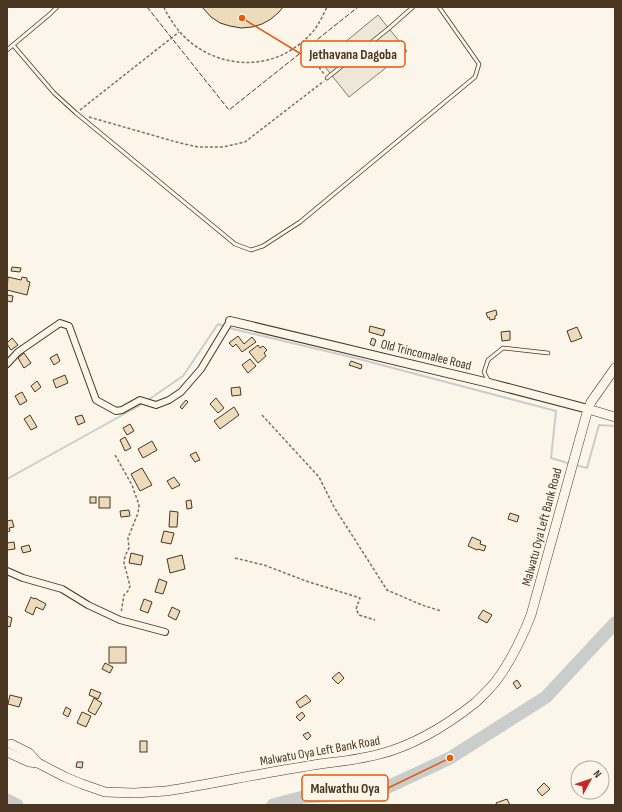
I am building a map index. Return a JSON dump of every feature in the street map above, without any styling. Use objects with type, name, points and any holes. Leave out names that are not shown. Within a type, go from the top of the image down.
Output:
[{"type":"main road","name":"Malwatu Oya Left Bank Road","points":[[8,744],[29,753],[38,762],[65,777],[105,792],[154,792],[381,754],[414,742],[455,718],[488,691],[514,652],[523,634],[531,614],[588,409],[591,402],[615,368]]},
{"type":"main road","name":"Old Trincomalee Road","points":[[588,409],[612,416]]},
{"type":"street","points":[[7,364],[18,352],[60,323],[69,326],[96,400],[116,411],[122,410],[140,400],[156,405],[169,400],[180,392],[201,369],[230,321]]},
{"type":"street","name":"Old Trincomalee Road","points":[[230,321],[489,383],[588,409]]},
{"type":"street","points":[[7,571],[23,578],[62,589],[88,605],[120,620],[165,632]]},
{"type":"lane","points":[[7,50],[57,7]]},
{"type":"lane","points":[[327,78],[413,7]]},
{"type":"lane","points":[[12,45],[54,93],[76,113],[235,244],[251,250],[263,246],[300,222],[475,77],[479,64],[439,7]]},
{"type":"lane","points":[[489,383],[484,372],[488,360],[503,348],[548,353]]},
{"type":"path","points":[[164,7],[166,13],[179,32],[193,45],[210,55],[228,61],[247,63],[266,61],[285,54],[301,43],[316,27],[327,7]]},
{"type":"path","points":[[76,113],[179,32]]},
{"type":"path","points":[[76,113],[198,147],[223,147],[245,142],[327,78],[301,43]]},
{"type":"path","points":[[262,415],[319,477],[334,507],[387,590],[422,605],[441,610]]},
{"type":"path","points":[[115,455],[132,485],[139,505],[138,513],[128,538],[130,548],[125,556],[124,563],[130,586],[124,595],[120,620]]},
{"type":"path","points":[[235,558],[264,565],[306,581],[360,598],[356,609],[359,616],[375,620]]},
{"type":"shaded area","points":[[378,15],[407,51],[349,97],[321,62]]},
{"type":"building","points":[[202,7],[283,7],[271,19],[262,24],[241,28],[220,23],[211,17]]},
{"type":"building","points":[[12,267],[21,268],[20,272],[11,271]]},
{"type":"building","points":[[8,277],[21,280],[22,277],[27,278],[27,281],[30,282],[27,295],[7,290]]},
{"type":"building","points":[[7,295],[13,296],[12,302],[7,301]]},
{"type":"building","points":[[496,310],[497,315],[495,316],[495,319],[490,320],[486,313]]},
{"type":"building","points":[[370,326],[385,330],[383,336],[369,332]]},
{"type":"building","points":[[577,327],[582,338],[571,342],[567,331]]},
{"type":"building","points":[[510,331],[510,340],[502,341],[501,332]]},
{"type":"building","points":[[238,336],[244,344],[252,337],[256,342],[242,352],[236,344],[233,347],[229,343]]},
{"type":"building","points":[[12,338],[18,345],[11,350],[7,343]]},
{"type":"building","points":[[372,338],[376,340],[374,346],[370,344]]},
{"type":"building","points":[[258,345],[260,348],[263,346],[267,350],[264,353],[266,356],[258,363],[249,352]]},
{"type":"building","points":[[24,353],[31,363],[24,368],[18,358]]},
{"type":"building","points":[[57,354],[60,361],[54,365],[50,358]]},
{"type":"building","points":[[250,359],[256,366],[248,373],[242,365]]},
{"type":"building","points":[[351,361],[362,365],[361,369],[349,365]]},
{"type":"building","points":[[65,375],[68,383],[56,388],[53,380]]},
{"type":"building","points":[[37,381],[41,387],[35,392],[31,386]]},
{"type":"building","points":[[240,387],[241,395],[232,396],[231,388]]},
{"type":"building","points":[[22,392],[27,401],[20,405],[15,396]]},
{"type":"building","points":[[216,398],[224,408],[218,413],[210,404]]},
{"type":"building","points":[[186,400],[188,402],[182,409],[180,407]]},
{"type":"building","points":[[234,407],[239,415],[220,429],[214,421]]},
{"type":"building","points":[[30,415],[37,427],[31,430],[24,419]]},
{"type":"building","points":[[82,415],[85,422],[78,425],[75,417]]},
{"type":"building","points":[[130,424],[134,431],[127,435],[123,428]]},
{"type":"building","points":[[125,437],[131,448],[125,451],[120,440]]},
{"type":"building","points":[[152,441],[157,450],[143,458],[138,449]]},
{"type":"building","points":[[196,452],[200,460],[195,462],[190,455]]},
{"type":"building","points":[[142,468],[152,485],[140,491],[131,474]]},
{"type":"building","points":[[174,477],[180,485],[172,489],[167,481]]},
{"type":"building","points":[[90,497],[96,497],[96,503],[90,503]]},
{"type":"building","points":[[99,497],[110,497],[110,508],[99,508]]},
{"type":"building","points":[[191,500],[192,508],[187,509],[186,501]]},
{"type":"building","points":[[129,510],[130,516],[121,517],[120,511]]},
{"type":"building","points":[[170,511],[178,512],[177,527],[169,527]]},
{"type":"building","points":[[510,513],[519,516],[517,522],[508,519]]},
{"type":"building","points":[[12,520],[14,527],[9,528],[10,531],[7,532],[7,521]]},
{"type":"building","points":[[164,531],[174,533],[171,544],[161,542]]},
{"type":"building","points":[[472,537],[481,541],[480,544],[486,546],[484,551],[468,546]]},
{"type":"building","points":[[14,542],[15,549],[7,550],[7,543]]},
{"type":"building","points":[[29,545],[31,551],[23,553],[21,547]]},
{"type":"building","points":[[131,553],[143,556],[141,565],[129,563]]},
{"type":"building","points":[[182,555],[185,569],[170,573],[167,559]]},
{"type":"building","points":[[159,579],[167,582],[163,594],[155,592]]},
{"type":"building","points":[[31,597],[46,604],[43,610],[36,607],[33,615],[25,611]]},
{"type":"building","points":[[144,599],[152,602],[148,613],[140,610]]},
{"type":"building","points":[[172,607],[180,611],[176,620],[168,616]]},
{"type":"building","points":[[483,610],[492,615],[487,623],[478,618]]},
{"type":"building","points":[[7,616],[12,618],[10,627],[7,626]]},
{"type":"building","points":[[109,647],[126,647],[126,663],[109,663]]},
{"type":"building","points":[[105,663],[113,667],[110,673],[102,669]]},
{"type":"building","points":[[339,672],[344,678],[338,684],[332,678]]},
{"type":"building","points":[[517,680],[521,686],[517,689],[513,683]]},
{"type":"building","points":[[91,689],[101,693],[98,699],[89,695]]},
{"type":"building","points":[[10,695],[22,698],[19,707],[8,704]]},
{"type":"building","points":[[306,695],[311,701],[300,708],[296,702]]},
{"type":"building","points":[[94,698],[102,703],[95,715],[88,711]]},
{"type":"building","points":[[66,707],[71,710],[68,717],[63,714]]},
{"type":"building","points":[[82,712],[91,716],[86,727],[77,723]]},
{"type":"building","points":[[302,712],[305,716],[300,721],[296,717]]},
{"type":"building","points":[[308,732],[311,736],[307,740],[303,735]]},
{"type":"building","points":[[140,741],[147,741],[147,752],[140,752]]},
{"type":"building","points":[[77,762],[83,762],[82,768],[76,767]]},
{"type":"building","points":[[544,783],[550,789],[542,796],[537,790]]},
{"type":"building","points":[[507,799],[510,805],[497,805],[496,803]]},
{"type":"waterway","points":[[148,400],[183,376],[218,324],[233,329],[355,358],[556,411],[551,458],[571,464]]},
{"type":"waterway","points":[[7,479],[144,403]]},
{"type":"waterway","points":[[575,465],[587,468],[599,425],[615,426]]},
{"type":"waterway","points":[[273,805],[303,797],[375,793],[450,758],[546,697],[615,623]]},
{"type":"waterway","points":[[7,800],[17,805]]},
{"type":"fence","points":[[147,7],[229,110],[358,7]]},
{"type":"place","name":"Jethavana Dagoba","points":[[242,18]]},
{"type":"place","name":"Malwathu Oya","points":[[450,758]]}]
